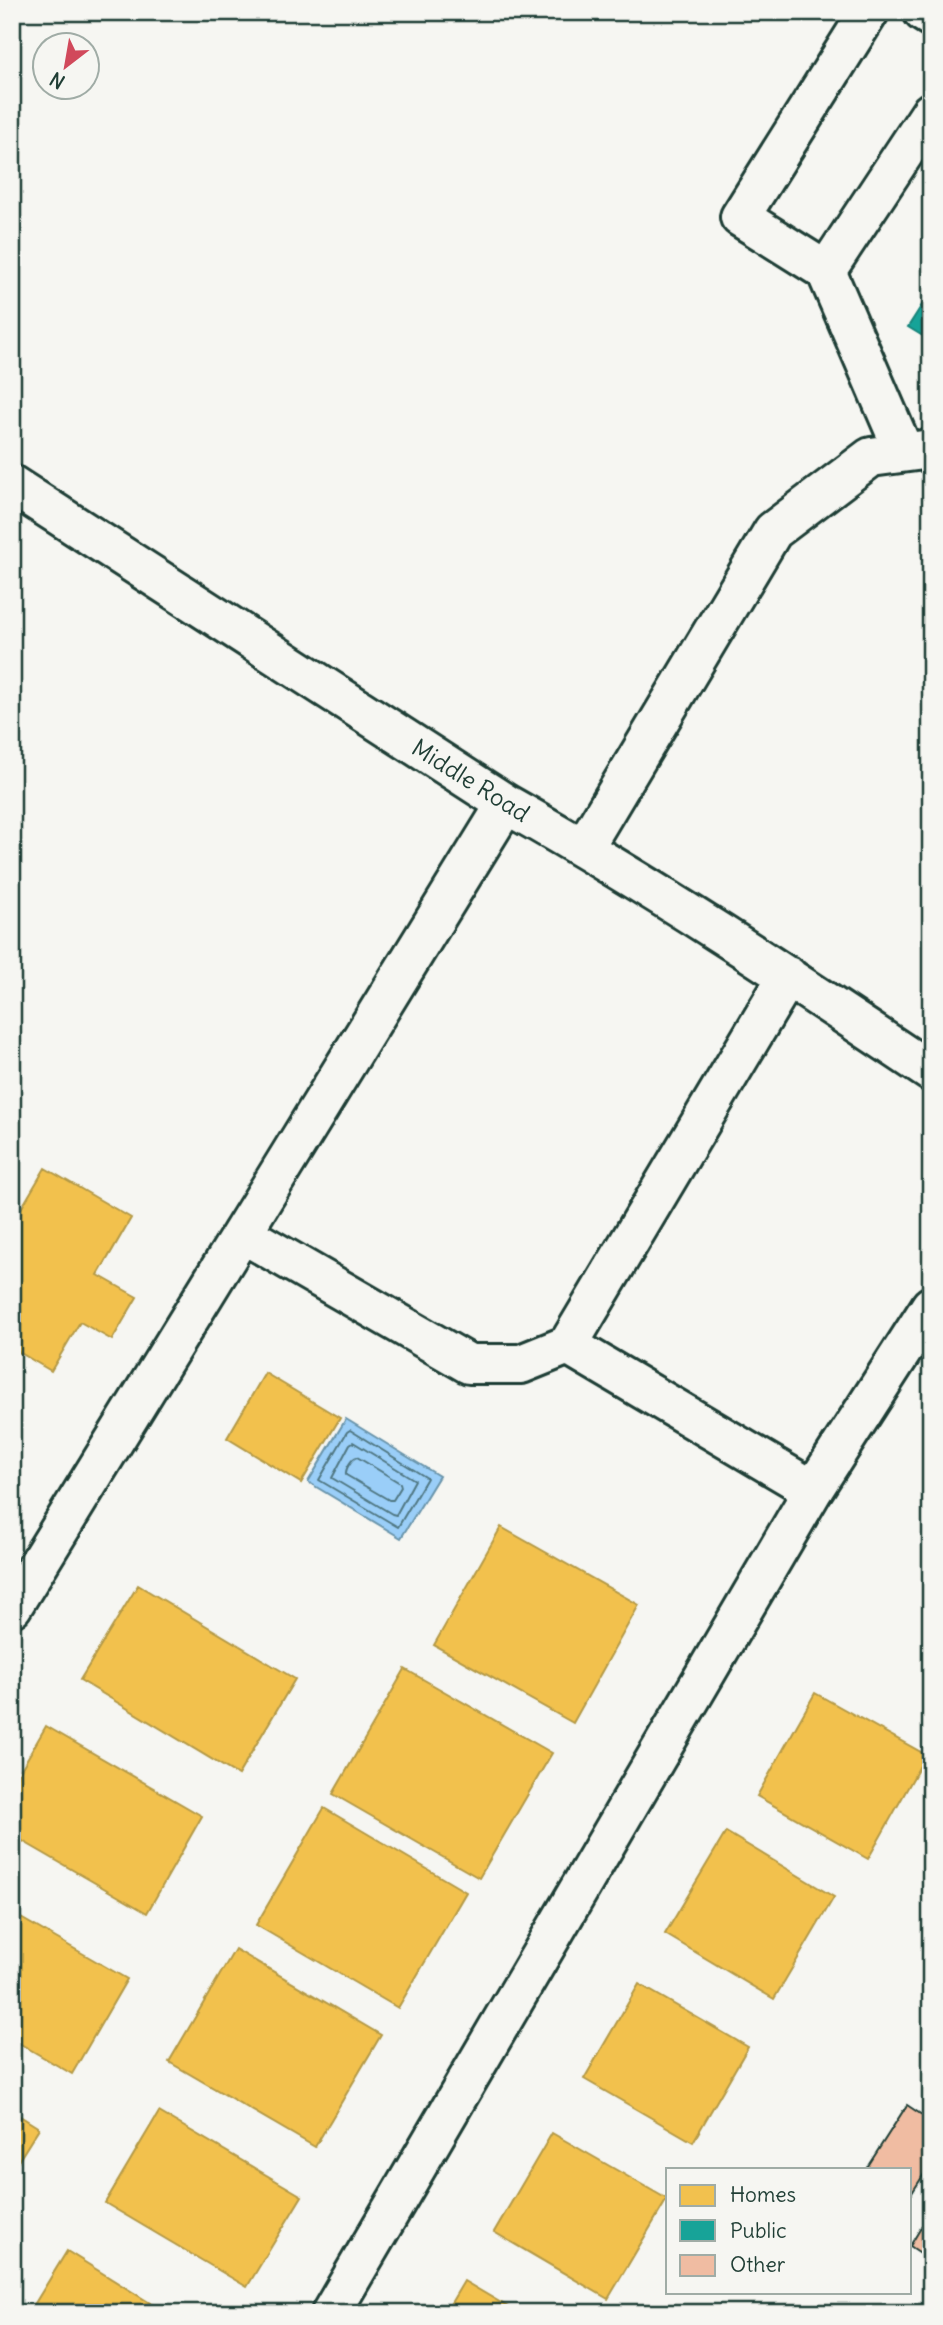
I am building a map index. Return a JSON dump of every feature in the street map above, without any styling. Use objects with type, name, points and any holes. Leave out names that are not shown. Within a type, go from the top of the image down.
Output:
[{"type":"street","points":[[584,848],[773,531],[871,457],[917,450],[826,271],[740,217],[869,12]]},
{"type":"street","points":[[923,12],[931,17]]},
{"type":"street","points":[[826,271],[931,112]]},
{"type":"street","name":"Middle Road","points":[[12,485],[506,804],[584,848],[788,976],[931,1072]]},
{"type":"street","points":[[12,1607],[506,804]]},
{"type":"street","points":[[242,1233],[469,1364],[521,1364],[568,1345],[788,976]]},
{"type":"street","points":[[331,2313],[813,1490],[931,1306]]},
{"type":"street","points":[[568,1345],[813,1490]]},
{"type":"water","points":[[346,1419],[439,1476],[401,1538],[308,1482]]},
{"type":"building: Homes","points":[[45,1168],[131,1218],[98,1275],[137,1297],[112,1340],[80,1322],[51,1371],[12,1348],[12,1224]]},
{"type":"building: Homes","points":[[265,1373],[340,1418],[301,1483],[227,1438]]},
{"type":"building: Homes","points":[[501,1527],[639,1605],[573,1723],[434,1645]]},
{"type":"building: Homes","points":[[138,1585],[295,1679],[238,1775],[80,1680]]},
{"type":"building: Homes","points":[[405,1669],[552,1753],[479,1878],[333,1794]]},
{"type":"building: Homes","points":[[815,1693],[926,1755],[868,1859],[757,1796]]},
{"type":"building: Homes","points":[[46,1726],[202,1816],[147,1913],[12,1835],[12,1785]]},
{"type":"building: Homes","points":[[324,1808],[466,1892],[398,2008],[256,1925]]},
{"type":"building: Homes","points":[[726,1832],[834,1897],[774,1999],[665,1934]]},
{"type":"building: Homes","points":[[14,1914],[127,1979],[72,2074],[12,2039]]},
{"type":"building: Homes","points":[[235,1949],[381,2035],[315,2147],[169,2062]]},
{"type":"building: Homes","points":[[639,1984],[748,2047],[693,2142],[584,2079]]},
{"type":"building: Homes","points":[[12,2111],[39,2128],[12,2171]]},
{"type":"building: Homes","points":[[159,2112],[302,2196],[247,2287],[105,2203]]},
{"type":"building: Homes","points":[[552,2133],[666,2198],[608,2299],[494,2232]]},
{"type":"building: Homes","points":[[67,2251],[166,2313],[29,2313]]},
{"type":"building: Homes","points":[[464,2281],[518,2313],[445,2313]]},
{"type":"building: Public","points":[[931,291],[931,341],[908,327]]},
{"type":"building: Other","points":[[907,2105],[931,2121],[931,2163],[912,2193],[912,2168],[867,2168]]},
{"type":"building: Other","points":[[931,2211],[931,2260],[912,2247],[912,2243]]}]
